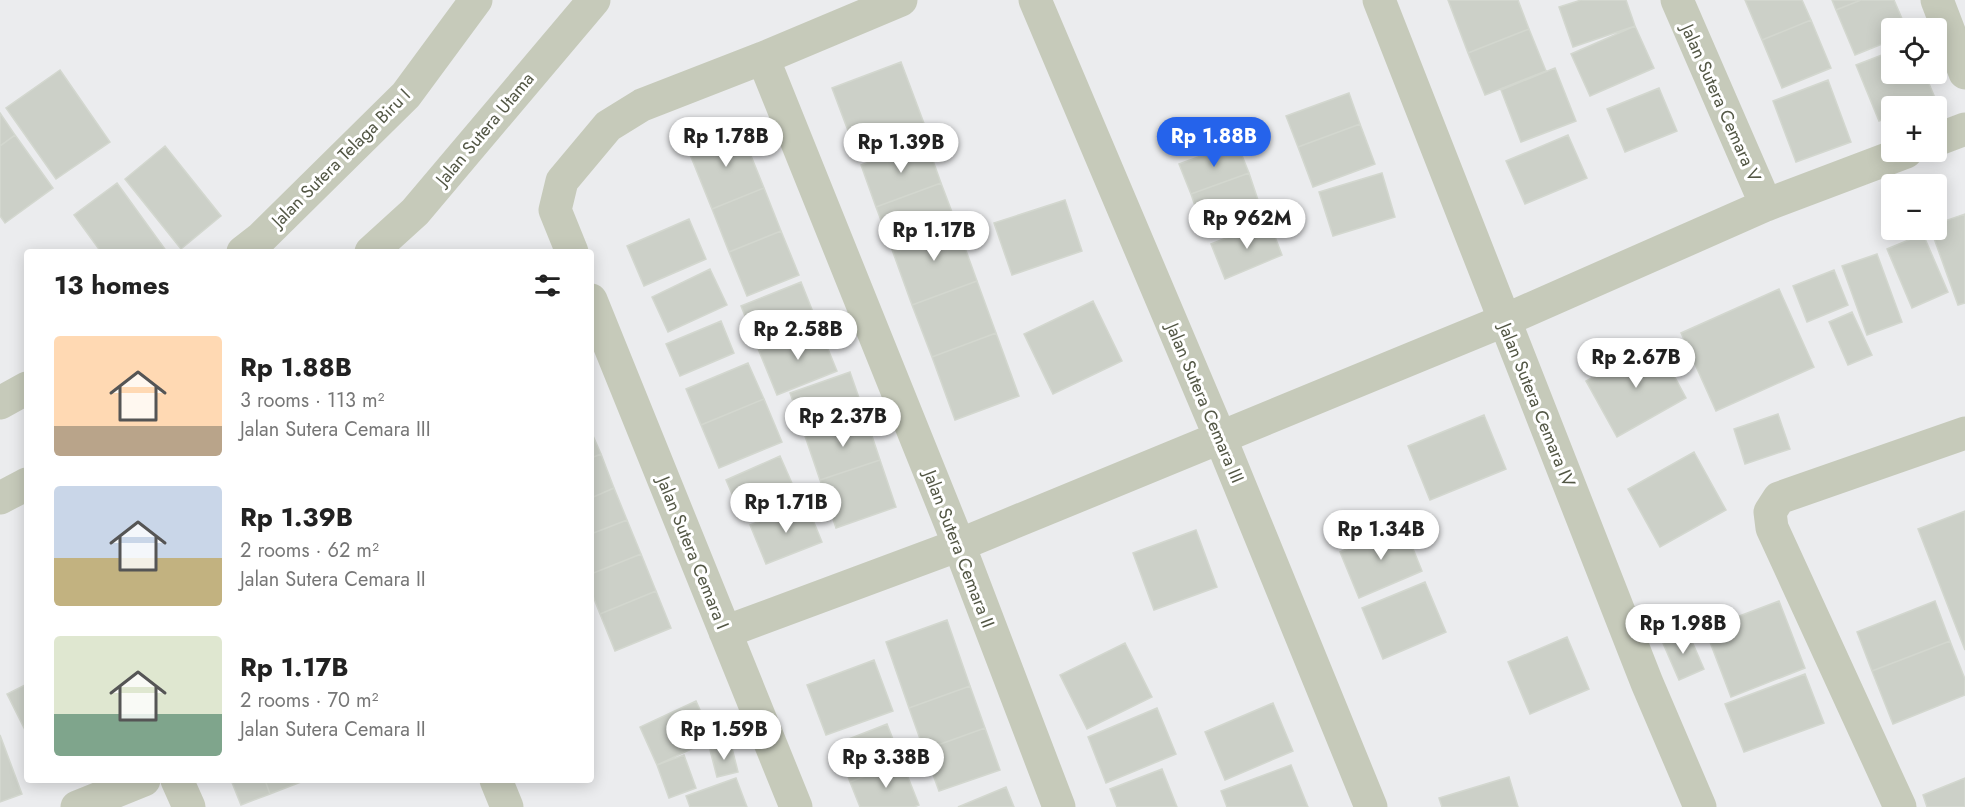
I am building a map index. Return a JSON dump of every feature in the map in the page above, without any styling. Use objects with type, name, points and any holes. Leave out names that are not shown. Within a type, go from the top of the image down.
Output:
[{"type":"street","name":"Jalan Sutera Telaga Biru I","points":[[247,249],[261,238],[406,95],[476,0]]},
{"type":"street","name":"Jalan Sutera Utama","points":[[374,249],[415,212],[594,0]]},
{"type":"street","points":[[571,249],[555,210],[562,182],[608,126],[642,105],[763,58],[901,0]]},
{"type":"street","name":"Jalan Sutera Cemara III","points":[[1035,0],[1220,437],[1371,807]]},
{"type":"street","name":"Jalan Sutera Cemara IV","points":[[1379,0],[1503,321],[1647,683],[1700,807]]},
{"type":"street","name":"Jalan Sutera Cemara V","points":[[1677,0],[1766,206]]},
{"type":"street","points":[[1937,0],[1965,73]]},
{"type":"street","name":"Jalan Sutera Cemara II","points":[[763,58],[959,545],[1059,807]]},
{"type":"street","points":[[1947,136],[1965,129]]},
{"type":"street","points":[[725,632],[959,545],[1503,321],[1766,206],[1881,162]]},
{"type":"street","name":"Jalan Sutera Cemara I","points":[[594,307],[796,807]]},
{"type":"street","points":[[0,404],[24,390]]},
{"type":"street","points":[[1900,807],[1772,528],[1770,512],[1779,498],[1965,432]]},
{"type":"street","points":[[0,498],[24,486]]},
{"type":"street","points":[[77,807],[137,783]]},
{"type":"street","points":[[178,783],[189,807]]},
{"type":"street","points":[[497,783],[507,807]]},
{"type":"building","points":[[1448,0],[1518,0],[1529,29],[1468,53]]},
{"type":"building","points":[[1581,0],[1626,0],[1635,26],[1573,47],[1559,7]]},
{"type":"building","points":[[1745,0],[1802,0],[1811,20],[1762,40]]},
{"type":"building","points":[[1832,0],[1861,0],[1836,10]]},
{"type":"building","points":[[1861,0],[1894,0],[1902,18],[1881,18],[1881,44],[1855,55],[1836,10]]},
{"type":"building","points":[[1811,20],[1831,68],[1782,88],[1762,40]]},
{"type":"building","points":[[1635,26],[1654,68],[1590,96],[1571,54]]},
{"type":"building","points":[[1529,29],[1546,71],[1485,95],[1468,53]]},
{"type":"building","points":[[1881,55],[1881,84],[1929,84],[1934,96],[1881,96],[1881,120],[1879,121],[1856,65]]},
{"type":"building","points":[[901,62],[925,126],[856,152],[832,88]]},
{"type":"building","points":[[1555,68],[1576,121],[1521,142],[1501,90]]},
{"type":"building","points":[[60,70],[110,142],[56,179],[6,108]]},
{"type":"building","points":[[1828,80],[1851,142],[1796,162],[1773,101]]},
{"type":"building","points":[[1659,88],[1677,131],[1625,152],[1607,109]]},
{"type":"building","points":[[1349,93],[1360,124],[1298,147],[1286,116]]},
{"type":"building","points":[[0,113],[15,135],[0,146]]},
{"type":"building","points":[[1360,124],[1375,164],[1313,187],[1298,147]]},
{"type":"building","points":[[739,126],[764,188],[712,209],[687,147]]},
{"type":"building","points":[[15,135],[53,188],[5,223],[0,216],[0,146]]},
{"type":"building","points":[[1568,135],[1587,178],[1525,204],[1506,161]]},
{"type":"building","points":[[926,141],[941,183],[876,207],[861,165]]},
{"type":"building","points":[[1237,143],[1249,173],[1191,194],[1179,164]]},
{"type":"building","points":[[165,146],[221,216],[181,249],[125,179]]},
{"type":"building","points":[[1249,173],[1261,209],[1203,230],[1191,194]]},
{"type":"building","points":[[1382,173],[1395,217],[1333,236],[1319,192]]},
{"type":"building","points":[[117,183],[165,249],[99,249],[74,215]]},
{"type":"building","points":[[941,183],[955,220],[890,244],[876,207]]},
{"type":"building","points":[[764,188],[781,231],[729,252],[712,209]]},
{"type":"building","points":[[1065,200],[1082,251],[1012,275],[994,223]]},
{"type":"building","points":[[1965,214],[1965,303],[1958,305],[1935,240],[1947,240],[1947,220]]},
{"type":"building","points":[[689,219],[706,259],[644,286],[627,246]]},
{"type":"building","points":[[955,220],[977,281],[912,305],[890,244]]},
{"type":"building","points":[[1269,221],[1282,255],[1225,279],[1211,244]]},
{"type":"building","points":[[781,231],[799,275],[747,296],[729,252]]},
{"type":"building","points":[[1909,240],[1926,240],[1948,292],[1912,308],[1887,249]]},
{"type":"building","points":[[1877,254],[1902,322],[1867,335],[1842,266]]},
{"type":"building","points":[[710,269],[727,305],[668,332],[652,297]]},
{"type":"building","points":[[1834,270],[1848,305],[1807,322],[1793,286]]},
{"type":"building","points":[[977,281],[996,333],[932,357],[912,305]]},
{"type":"building","points":[[801,282],[819,327],[759,351],[741,306]]},
{"type":"building","points":[[1779,289],[1814,367],[1716,411],[1681,333]]},
{"type":"building","points":[[1093,301],[1122,361],[1053,394],[1024,334]]},
{"type":"building","points":[[1852,312],[1872,355],[1848,365],[1829,322]]},
{"type":"building","points":[[721,321],[734,353],[680,376],[666,344]]},
{"type":"building","points":[[819,327],[837,371],[777,395],[759,351]]},
{"type":"building","points":[[996,333],[1019,396],[955,420],[932,357]]},
{"type":"building","points":[[1656,342],[1686,398],[1617,437],[1586,381]]},
{"type":"building","points":[[748,363],[764,399],[701,425],[686,389]]},
{"type":"building","points":[[850,372],[865,415],[805,436],[790,393]]},
{"type":"building","points":[[764,399],[782,442],[719,468],[701,425]]},
{"type":"building","points":[[1778,414],[1790,449],[1745,464],[1734,429]]},
{"type":"building","points":[[865,415],[880,460],[820,480],[805,436]]},
{"type":"building","points":[[1484,415],[1506,469],[1430,500],[1408,446]]},
{"type":"building","points":[[594,438],[601,454],[594,457]]},
{"type":"building","points":[[1694,452],[1726,510],[1660,547],[1628,489]]},
{"type":"building","points":[[601,454],[614,488],[594,497],[594,457]]},
{"type":"building","points":[[780,456],[795,490],[740,513],[726,480]]},
{"type":"building","points":[[880,460],[896,507],[836,528],[820,480]]},
{"type":"building","points":[[614,488],[627,520],[594,533],[594,497]]},
{"type":"building","points":[[806,503],[822,542],[766,564],[750,525]]},
{"type":"building","points":[[1965,511],[1965,650],[1918,529]]},
{"type":"building","points":[[627,520],[641,554],[594,573],[594,533]]},
{"type":"building","points":[[1403,524],[1422,571],[1359,598],[1340,552]]},
{"type":"building","points":[[1196,530],[1217,587],[1154,610],[1133,553]]},
{"type":"building","points":[[641,554],[656,591],[600,614],[594,599],[594,573]]},
{"type":"building","points":[[1425,582],[1446,632],[1383,659],[1362,608]]},
{"type":"building","points":[[656,591],[671,628],[615,651],[600,614]]},
{"type":"building","points":[[1779,601],[1805,668],[1731,697],[1705,629]]},
{"type":"building","points":[[1935,601],[1950,641],[1872,671],[1857,632]]},
{"type":"building","points":[[947,620],[970,686],[909,708],[886,642]]},
{"type":"building","points":[[1687,630],[1704,669],[1679,680],[1662,641]]},
{"type":"building","points":[[1567,637],[1589,689],[1530,714],[1508,662]]},
{"type":"building","points":[[1950,641],[1965,679],[1965,695],[1893,724],[1872,671]]},
{"type":"building","points":[[1125,643],[1152,697],[1087,729],[1060,675]]},
{"type":"building","points":[[874,660],[893,711],[826,735],[807,685]]},
{"type":"building","points":[[1805,674],[1824,723],[1744,752],[1725,704]]},
{"type":"building","points":[[24,686],[24,728],[7,694]]},
{"type":"building","points":[[970,686],[985,728],[924,750],[909,708]]},
{"type":"building","points":[[696,701],[713,739],[657,765],[640,727]]},
{"type":"building","points":[[1273,703],[1293,751],[1225,780],[1205,732]]},
{"type":"building","points":[[1157,708],[1176,754],[1106,783],[1088,737]]},
{"type":"building","points":[[887,724],[902,762],[850,782],[836,744]]},
{"type":"building","points":[[985,728],[1000,770],[939,791],[924,750]]},
{"type":"building","points":[[0,735],[22,794],[0,802]]},
{"type":"building","points":[[731,744],[738,772],[717,777],[710,750]]},
{"type":"building","points":[[684,755],[696,788],[669,798],[657,765]]},
{"type":"building","points":[[902,762],[919,805],[914,807],[860,807],[850,782]]},
{"type":"building","points":[[1291,765],[1308,807],[1227,807],[1221,791]]},
{"type":"building","points":[[1162,769],[1177,807],[1117,807],[1110,789]]},
{"type":"building","points":[[1509,777],[1518,807],[1442,807],[1439,798]]},
{"type":"building","points":[[736,778],[747,807],[690,807],[686,796]]},
{"type":"building","points":[[1965,778],[1965,807],[1927,807],[1923,795]]},
{"type":"building","points":[[232,783],[266,783],[270,794],[241,805]]},
{"type":"building","points":[[266,783],[298,783],[270,794]]},
{"type":"building","points":[[1006,787],[1014,807],[958,807]]}]
